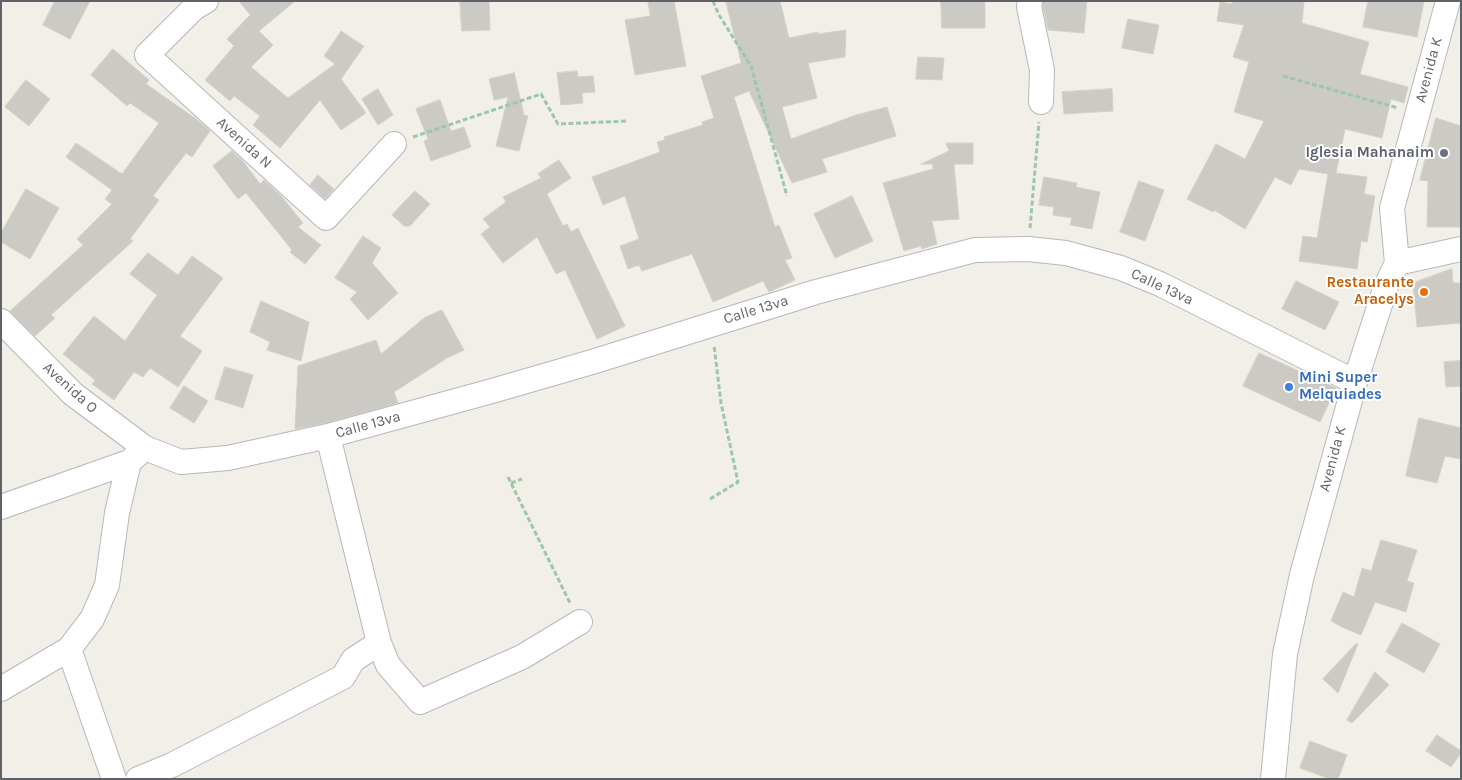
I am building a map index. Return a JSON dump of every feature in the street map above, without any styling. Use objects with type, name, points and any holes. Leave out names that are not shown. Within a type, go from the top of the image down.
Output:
[{"type":"street","name":"Avenida N","points":[[206,1],[194,8],[147,55],[326,218],[394,144]]},
{"type":"street","points":[[1030,1],[1029,7],[1042,70],[1041,102]]},
{"type":"street","name":"Avenida K","points":[[1273,779],[1285,654],[1302,575],[1354,382],[1386,286],[1397,263],[1392,208],[1448,1]]},
{"type":"street","name":"Calle 13va","points":[[137,455],[181,462],[228,458],[328,436],[492,392],[816,292],[975,250],[1028,249],[1066,252],[1129,271],[1160,284],[1354,382]]},
{"type":"street","points":[[1397,263],[1461,249]]},
{"type":"street","name":"Avenida O","points":[[1,321],[137,455]]},
{"type":"street","points":[[328,436],[379,643],[388,665],[420,702],[522,657],[580,622]]},
{"type":"street","points":[[1,507],[137,455]]},
{"type":"street","points":[[1,689],[69,649],[92,620],[107,585],[117,513],[137,455]]},
{"type":"street","points":[[138,779],[172,764],[343,677],[353,660],[379,643]]},
{"type":"street","points":[[69,649],[114,779]]},
{"type":"path","points":[[713,1],[719,15],[751,66],[787,196]]},
{"type":"path","points":[[1283,76],[1418,113]]},
{"type":"path","points":[[394,144],[541,94],[558,124],[628,121]]},
{"type":"path","points":[[1028,249],[1041,102]]},
{"type":"path","points":[[708,325],[713,336],[721,403],[738,482],[710,499]]},
{"type":"path","points":[[508,477],[580,622]]},
{"type":"path","points":[[511,483],[522,479]]},
{"type":"building","points":[[55,1],[90,1],[70,39],[43,25]]},
{"type":"building","points":[[239,1],[295,1],[259,31],[273,45],[251,67],[288,98],[335,64],[324,56],[341,31],[364,46],[341,79],[366,113],[341,130],[320,100],[280,148],[253,125],[260,116],[234,96],[230,101],[205,80],[234,46],[227,39],[250,15]]},
{"type":"building","points":[[460,1],[489,1],[490,30],[462,31]]},
{"type":"building","points":[[648,1],[674,1],[686,66],[635,75],[625,20],[650,16]]},
{"type":"building","points":[[726,1],[780,1],[789,38],[818,32],[818,34],[846,30],[845,57],[808,63],[817,98],[782,107],[791,139],[856,115],[887,107],[896,136],[822,159],[827,172],[792,183],[749,91],[734,97],[775,227],[779,225],[792,258],[785,260],[795,280],[769,292],[763,281],[713,302],[692,254],[642,271],[639,265],[628,269],[620,246],[639,239],[625,196],[603,205],[592,177],[660,152],[657,142],[665,140],[664,137],[703,125],[702,122],[714,118],[701,76],[741,63]]},
{"type":"building","points":[[941,1],[985,1],[985,28],[942,28]]},
{"type":"building","points":[[1043,1],[1087,1],[1084,33],[1048,30]]},
{"type":"building","points":[[1232,1],[1304,1],[1302,23],[1369,42],[1360,74],[1408,87],[1404,103],[1391,99],[1382,138],[1345,129],[1336,173],[1367,177],[1364,194],[1375,196],[1367,242],[1361,241],[1357,269],[1299,261],[1303,236],[1317,238],[1328,174],[1299,169],[1291,185],[1275,177],[1245,229],[1214,210],[1213,212],[1187,199],[1216,144],[1245,159],[1264,121],[1234,112],[1249,62],[1233,57],[1244,25],[1217,21],[1220,2],[1232,4]]},
{"type":"building","points":[[1368,1],[1424,1],[1417,37],[1363,27]]},
{"type":"building","points":[[1128,19],[1159,25],[1153,54],[1122,48]]},
{"type":"building","points":[[113,49],[149,80],[146,84],[199,121],[210,131],[192,157],[186,153],[153,196],[159,200],[130,239],[133,241],[51,315],[55,318],[35,336],[10,311],[83,245],[77,239],[112,204],[105,199],[112,190],[66,157],[76,143],[122,174],[159,123],[130,103],[127,106],[91,75]]},
{"type":"building","points":[[918,57],[944,58],[942,80],[916,79]]},
{"type":"building","points":[[577,71],[578,77],[593,76],[595,92],[582,93],[583,103],[561,105],[557,73]]},
{"type":"building","points":[[514,72],[524,115],[528,116],[519,151],[496,146],[508,97],[494,100],[489,79]]},
{"type":"building","points":[[26,80],[50,99],[29,126],[5,107]]},
{"type":"building","points":[[378,89],[393,115],[378,125],[362,99]]},
{"type":"building","points":[[1112,89],[1113,111],[1064,114],[1062,92]]},
{"type":"building","points":[[440,100],[451,131],[464,127],[471,147],[431,161],[424,141],[428,139],[416,109]]},
{"type":"building","points":[[1436,118],[1461,126],[1461,227],[1427,227],[1428,181],[1420,180]]},
{"type":"building","points":[[946,143],[973,143],[973,164],[954,164],[959,219],[932,221],[937,244],[922,249],[921,246],[904,251],[883,183],[933,169],[933,164],[921,164],[949,151]]},
{"type":"building","points":[[232,151],[242,160],[260,184],[264,180],[282,197],[303,223],[298,227],[321,245],[305,264],[290,252],[292,250],[246,193],[238,199],[213,166]]},
{"type":"building","points":[[559,160],[571,178],[547,194],[563,226],[567,224],[571,232],[578,228],[625,326],[597,339],[565,270],[556,274],[537,237],[503,263],[481,234],[490,227],[483,219],[506,202],[503,197],[541,178],[538,174]]},
{"type":"building","points":[[318,175],[334,189],[325,199],[310,185]]},
{"type":"building","points":[[1044,177],[1077,183],[1076,187],[1100,192],[1092,229],[1070,225],[1072,218],[1053,215],[1054,207],[1039,205]]},
{"type":"building","points":[[1139,181],[1164,190],[1145,241],[1120,232]]},
{"type":"building","points":[[26,189],[59,208],[30,259],[1,242],[1,233]]},
{"type":"building","points":[[415,191],[430,204],[410,226],[404,226],[392,215]]},
{"type":"building","points":[[852,196],[873,241],[835,258],[814,214]]},
{"type":"building","points":[[363,236],[381,248],[372,263],[398,293],[368,320],[350,299],[357,292],[335,278]]},
{"type":"building","points":[[148,253],[178,275],[192,256],[223,278],[180,336],[202,351],[178,387],[150,368],[143,377],[134,372],[114,400],[92,384],[95,380],[63,354],[94,316],[125,341],[157,295],[130,274]]},
{"type":"building","points":[[1452,269],[1453,283],[1461,283],[1461,323],[1417,327],[1413,283]]},
{"type":"building","points":[[1296,281],[1339,302],[1325,330],[1282,309]]},
{"type":"building","points":[[261,301],[309,322],[301,361],[267,350],[270,342],[250,332]]},
{"type":"building","points":[[442,310],[464,350],[447,358],[394,392],[398,403],[325,423],[295,429],[298,366],[376,340],[381,354],[424,318]]},
{"type":"building","name":"Mini Super Melquiades","points":[[1259,353],[1336,388],[1320,422],[1243,386]]},
{"type":"building","points":[[1461,361],[1461,386],[1446,387],[1444,362]]},
{"type":"building","points":[[225,367],[253,375],[243,408],[215,399]]},
{"type":"building","points":[[184,386],[208,401],[194,423],[170,408]]},
{"type":"building","points":[[1419,418],[1461,428],[1461,459],[1445,456],[1437,483],[1406,476]]},
{"type":"building","points":[[1381,540],[1417,550],[1407,581],[1414,583],[1406,612],[1375,602],[1361,635],[1331,621],[1343,592],[1354,597],[1362,568],[1371,571]]},
{"type":"building","points":[[1402,623],[1440,644],[1424,673],[1386,652]]},
{"type":"building","points":[[1358,644],[1338,693],[1323,679]]},
{"type":"building","points":[[1375,672],[1389,685],[1352,723],[1347,720]]},
{"type":"building","points":[[1437,735],[1461,751],[1451,767],[1426,751]]},
{"type":"building","points":[[1310,741],[1347,755],[1338,779],[1330,779],[1300,768]]},
{"type":"place","name":"Iglesia Mahanaim","points":[[1444,153]]},
{"type":"place","name":"Restaurante Aracelys","points":[[1424,292]]},
{"type":"place","name":"Mini Super Melquiades","points":[[1289,387]]}]
